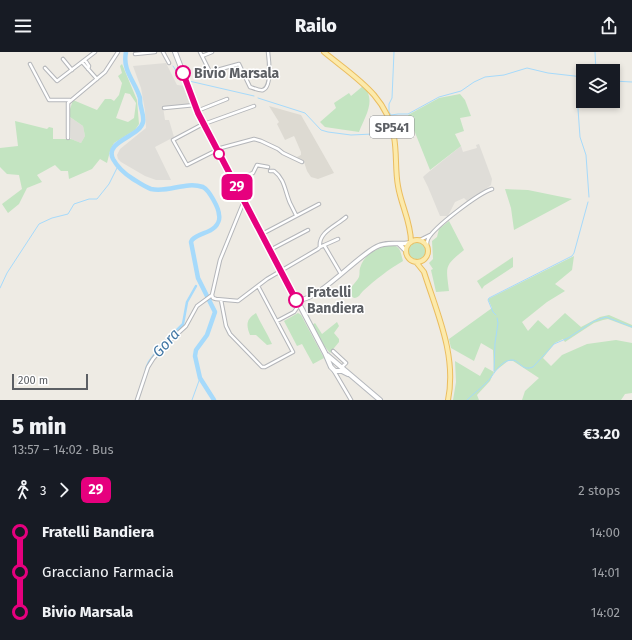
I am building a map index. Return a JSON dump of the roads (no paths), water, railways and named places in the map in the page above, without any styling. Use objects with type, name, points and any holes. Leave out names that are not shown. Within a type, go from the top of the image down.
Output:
[{"type":"main road","points":[[175,52],[197,111],[330,365],[336,371],[342,371],[348,374]]},
{"type":"main road","name":"SP541","points":[[324,52],[370,89],[377,98],[388,118],[394,140],[399,189],[410,229],[410,242],[406,251]]},
{"type":"main road","name":"SP541","points":[[410,229],[419,240],[427,245]]},
{"type":"main road","points":[[410,242],[419,240]]},
{"type":"main road","points":[[427,245],[428,252],[424,259],[424,272],[448,349],[450,385],[447,400]]},
{"type":"main road","points":[[406,251],[408,257],[416,262],[424,272]]},
{"type":"main road","points":[[416,262],[424,259]]},
{"type":"main road","points":[[325,353],[380,400]]},
{"type":"main road","points":[[330,365],[334,362]]},
{"type":"main road","points":[[336,371],[341,367]]},
{"type":"street","points":[[46,68],[57,82],[95,52]]},
{"type":"street","points":[[68,138],[68,103],[97,80],[118,52]]},
{"type":"street","points":[[135,54],[155,52]]},
{"type":"street","points":[[162,52],[169,64]]},
{"type":"street","points":[[200,52],[210,72],[239,64],[250,87],[262,90],[269,83],[268,52]]},
{"type":"street","points":[[202,56],[212,52]]},
{"type":"street","points":[[63,59],[72,70]]},
{"type":"street","points":[[84,61],[90,67],[88,69],[97,80]]},
{"type":"street","points":[[30,64],[48,100],[71,100]]},
{"type":"street","points":[[197,111],[227,99]]},
{"type":"street","points":[[164,108],[195,105]]},
{"type":"street","points":[[254,106],[204,124],[173,140],[187,165],[217,149],[254,139],[261,141],[302,162]]},
{"type":"street","points":[[233,180],[253,173],[257,165],[268,167]]},
{"type":"street","points":[[270,171],[274,171],[281,178],[296,215]]},
{"type":"street","points":[[427,245],[429,238],[433,233],[472,200],[492,189]]},
{"type":"street","points":[[137,400],[148,367],[153,359],[164,346],[184,328],[196,307],[210,296],[220,260],[244,201]]},
{"type":"street","points":[[262,235],[318,204]]},
{"type":"street","points":[[320,246],[319,241],[321,237],[330,228],[346,217]]},
{"type":"street","points":[[270,251],[308,230]]},
{"type":"street","points":[[419,240],[433,233]]},
{"type":"street","points":[[210,296],[221,300],[238,302],[281,270],[318,249],[320,246],[338,239]]},
{"type":"street","points":[[296,300],[300,301],[318,293],[366,253],[378,246],[388,242],[398,244],[410,242]]},
{"type":"street","points":[[398,244],[406,251]]},
{"type":"street","points":[[324,245],[341,274]]},
{"type":"street","points":[[221,300],[226,326],[229,333],[262,367],[265,367],[293,352],[258,286]]},
{"type":"street","points":[[277,321],[294,312],[308,298]]},
{"type":"street","points":[[294,312],[302,312]]},
{"type":"street","points":[[333,351],[346,363],[341,367]]},
{"type":"street","points":[[336,371],[351,400]]},
{"type":"waterway","points":[[126,52],[125,59],[127,70],[140,98],[143,122],[136,132],[118,143],[113,148],[113,159],[119,168],[127,175],[151,189],[164,190],[190,185],[203,187],[211,195],[219,212],[219,220],[215,227],[197,236],[191,242],[198,278],[215,312],[207,335],[196,350],[195,356],[200,378],[214,400]]},
{"type":"waterway","points":[[394,52],[392,98],[389,104],[389,112],[391,115],[408,114],[439,97],[461,91],[474,82],[485,77],[504,75],[527,68],[548,73],[576,76]]},
{"type":"waterway","points":[[595,52],[596,64]]},
{"type":"waterway","points":[[173,66],[181,78]]},
{"type":"waterway","points":[[189,81],[254,96]]},
{"type":"waterway","points":[[620,81],[632,82]]},
{"type":"waterway","points":[[258,98],[305,113],[321,130],[328,132],[351,135],[373,134],[381,129],[386,122]]},
{"type":"waterway","points":[[578,108],[580,137],[586,155],[589,197]]},
{"type":"waterway","points":[[0,288],[7,273],[39,224],[52,218],[68,214],[74,204],[89,199],[97,199],[109,184],[118,166]]},
{"type":"waterway","points":[[496,315],[493,312],[488,300],[489,298],[572,256],[588,202]]},
{"type":"waterway","name":"Gora","points":[[146,369],[149,362],[160,347],[183,324],[187,302],[196,286]]},
{"type":"waterway","points":[[467,400],[489,380],[503,363],[514,360],[523,367],[533,367],[554,344],[568,338],[594,321],[606,317],[632,327]]},
{"type":"waterway","points":[[494,371],[495,343],[498,323],[497,318]]},
{"type":"waterway","points":[[192,400],[200,378]]},
{"type":"place","name":"Bivio Marsala","points":[[183,73]]},
{"type":"place","name":"Fratelli Bandiera","points":[[296,300]]}]
